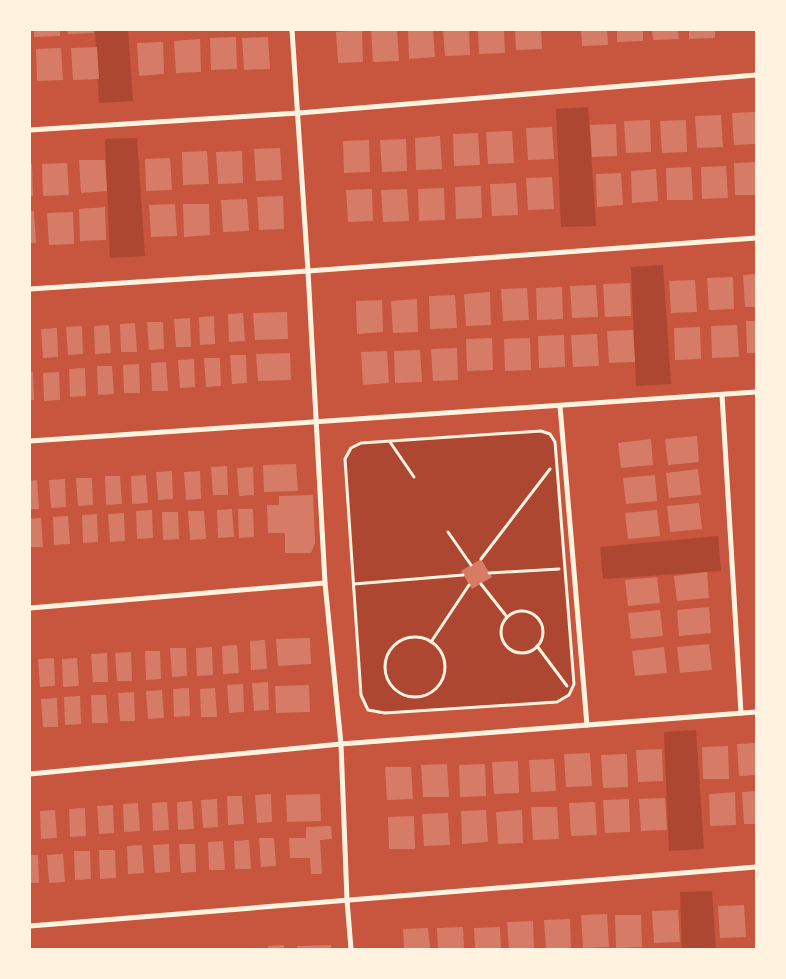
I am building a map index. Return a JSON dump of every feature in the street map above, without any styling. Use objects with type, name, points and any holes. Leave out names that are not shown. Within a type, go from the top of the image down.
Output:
[{"type":"street","points":[[292,30],[299,113],[325,584],[342,744],[347,900],[351,949]]},
{"type":"street","points":[[30,130],[299,113],[756,75]]},
{"type":"street","points":[[30,289],[308,272],[756,238]]},
{"type":"street","points":[[30,441],[756,392]]},
{"type":"street","points":[[722,395],[741,713]]},
{"type":"street","points":[[560,406],[587,725]]},
{"type":"street","points":[[30,608],[325,584]]},
{"type":"street","points":[[30,774],[342,744],[756,712]]},
{"type":"street","points":[[30,926],[756,867]]},
{"type":"path","points":[[541,431],[550,434],[555,442],[574,684],[569,695],[558,702],[384,713],[368,710],[361,695],[345,459],[351,448],[361,443],[390,442],[541,431]]},
{"type":"path","points":[[390,442],[414,477]]},
{"type":"path","points":[[480,559],[556,461]]},
{"type":"path","points":[[448,532],[471,565]]},
{"type":"path","points":[[489,573],[565,569]]},
{"type":"path","points":[[354,584],[463,575]]},
{"type":"path","points":[[481,584],[507,617]]},
{"type":"path","points":[[432,642],[469,585]]},
{"type":"path","points":[[522,610],[536,616],[543,630],[541,641],[537,646],[531,651],[522,653],[508,648],[502,639],[501,631],[507,617],[512,613],[522,610]]},
{"type":"path","points":[[411,637],[422,638],[432,642],[441,653],[445,665],[444,674],[439,685],[432,692],[419,696],[409,696],[399,692],[391,685],[386,674],[386,659],[390,650],[399,641],[411,637]]},
{"type":"path","points":[[537,646],[571,691]]},
{"type":"shaded area","points":[[95,30],[128,30],[133,101],[99,103]]},
{"type":"shaded area","points":[[588,107],[596,226],[561,227],[556,109]]},
{"type":"shaded area","points":[[137,138],[145,256],[110,258],[105,139]]},
{"type":"shaded area","points":[[663,265],[671,384],[636,386],[631,267]]},
{"type":"shaded area","points":[[541,431],[550,434],[555,442],[574,684],[569,695],[557,702],[385,713],[368,710],[361,695],[345,459],[351,448],[361,443]]},
{"type":"shaded area","points":[[718,536],[721,571],[603,579],[600,547]]},
{"type":"shaded area","points":[[696,730],[704,849],[669,851],[664,732]]},
{"type":"shaded area","points":[[712,891],[716,949],[682,949],[680,892]]},
{"type":"building","points":[[34,30],[60,30],[60,36],[34,37]]},
{"type":"building","points":[[67,30],[93,30],[94,33],[68,34]]},
{"type":"building","points":[[362,30],[363,62],[338,63],[336,32]]},
{"type":"building","points":[[371,30],[397,30],[399,61],[373,62]]},
{"type":"building","points":[[408,30],[433,30],[435,57],[409,59]]},
{"type":"building","points":[[443,30],[469,30],[470,55],[445,56]]},
{"type":"building","points":[[478,30],[504,30],[505,53],[479,54]]},
{"type":"building","points":[[515,30],[541,30],[542,49],[516,50]]},
{"type":"building","points":[[581,30],[607,30],[608,45],[582,46]]},
{"type":"building","points":[[617,30],[643,30],[643,41],[617,42]]},
{"type":"building","points":[[652,30],[678,30],[679,39],[653,40]]},
{"type":"building","points":[[689,30],[715,30],[715,38],[689,39]]},
{"type":"building","points":[[236,37],[237,69],[211,70],[210,38]]},
{"type":"building","points":[[268,37],[270,69],[244,70],[242,38]]},
{"type":"building","points":[[200,39],[201,72],[176,73],[174,41]]},
{"type":"building","points":[[163,42],[164,74],[139,76],[137,43]]},
{"type":"building","points":[[97,47],[99,79],[73,80],[71,48]]},
{"type":"building","points":[[61,48],[63,80],[37,81],[36,49]]},
{"type":"building","points":[[756,112],[756,144],[734,145],[732,113]]},
{"type":"building","points":[[721,115],[723,147],[697,148],[695,116]]},
{"type":"building","points":[[650,120],[651,152],[626,153],[624,121]]},
{"type":"building","points":[[686,120],[687,152],[662,153],[660,121]]},
{"type":"building","points":[[616,124],[617,156],[592,157],[590,125]]},
{"type":"building","points":[[552,127],[554,159],[528,160],[526,128]]},
{"type":"building","points":[[512,131],[514,163],[488,164],[486,132]]},
{"type":"building","points":[[478,133],[480,165],[454,166],[453,134]]},
{"type":"building","points":[[440,136],[442,169],[416,170],[415,138]]},
{"type":"building","points":[[406,139],[407,171],[382,172],[380,140]]},
{"type":"building","points":[[369,140],[370,172],[344,173],[343,141]]},
{"type":"building","points":[[280,148],[282,180],[256,181],[254,149]]},
{"type":"building","points":[[207,151],[209,184],[183,185],[182,152]]},
{"type":"building","points":[[242,151],[243,183],[218,184],[216,152]]},
{"type":"building","points":[[170,158],[172,190],[146,191],[145,159]]},
{"type":"building","points":[[79,160],[105,160],[107,191],[81,193]]},
{"type":"building","points":[[756,162],[756,195],[735,195],[734,163]]},
{"type":"building","points":[[67,163],[69,195],[43,196],[42,164]]},
{"type":"building","points":[[30,164],[32,164],[33,196],[30,196]]},
{"type":"building","points":[[726,166],[728,198],[702,199],[701,167]]},
{"type":"building","points":[[691,167],[693,200],[667,200],[666,168]]},
{"type":"building","points":[[656,169],[658,201],[632,203],[631,171]]},
{"type":"building","points":[[621,173],[623,205],[597,207],[596,174]]},
{"type":"building","points":[[552,177],[554,209],[528,210],[526,178]]},
{"type":"building","points":[[516,183],[518,215],[492,216],[490,184]]},
{"type":"building","points":[[481,186],[482,218],[456,219],[455,187]]},
{"type":"building","points":[[444,188],[445,220],[419,221],[418,189]]},
{"type":"building","points":[[372,189],[373,221],[348,222],[346,190]]},
{"type":"building","points":[[407,189],[409,221],[383,222],[381,190]]},
{"type":"building","points":[[283,196],[284,229],[259,230],[257,197]]},
{"type":"building","points":[[247,199],[249,231],[223,232],[221,200]]},
{"type":"building","points":[[175,204],[177,236],[151,237],[149,205]]},
{"type":"building","points":[[183,204],[209,204],[210,235],[184,237]]},
{"type":"building","points":[[105,207],[106,240],[80,241],[79,209]]},
{"type":"building","points":[[30,211],[34,211],[36,243],[30,243]]},
{"type":"building","points":[[73,212],[74,244],[49,245],[47,213]]},
{"type":"building","points":[[756,274],[756,307],[745,307],[743,275]]},
{"type":"building","points":[[733,277],[734,309],[709,310],[707,278]]},
{"type":"building","points":[[695,280],[697,312],[671,313],[669,281]]},
{"type":"building","points":[[630,283],[631,316],[605,317],[603,284]]},
{"type":"building","points":[[596,285],[598,317],[572,318],[570,286]]},
{"type":"building","points":[[562,287],[563,319],[537,320],[536,288]]},
{"type":"building","points":[[527,288],[529,320],[503,321],[501,289]]},
{"type":"building","points":[[490,292],[491,325],[466,326],[464,294]]},
{"type":"building","points":[[455,295],[457,328],[430,329],[429,296]]},
{"type":"building","points":[[417,299],[418,332],[393,333],[391,301]]},
{"type":"building","points":[[382,300],[383,332],[357,334],[356,301]]},
{"type":"building","points":[[287,312],[288,339],[255,340],[253,313]]},
{"type":"building","points":[[243,313],[245,341],[229,342],[228,314]]},
{"type":"building","points":[[214,316],[215,344],[200,345],[199,317]]},
{"type":"building","points":[[190,318],[191,347],[176,347],[174,319]]},
{"type":"building","points":[[746,321],[756,321],[756,353],[747,353]]},
{"type":"building","points":[[147,322],[163,322],[164,349],[149,350]]},
{"type":"building","points":[[135,323],[137,352],[121,352],[120,324]]},
{"type":"building","points":[[109,325],[111,353],[95,354],[94,326]]},
{"type":"building","points":[[737,325],[739,357],[712,358],[711,326]]},
{"type":"building","points":[[82,326],[83,354],[68,355],[66,327]]},
{"type":"building","points":[[700,327],[701,359],[675,360],[674,328]]},
{"type":"building","points":[[57,328],[58,357],[43,358],[41,329]]},
{"type":"building","points":[[633,330],[635,362],[609,363],[607,331]]},
{"type":"building","points":[[597,334],[599,366],[573,367],[571,335]]},
{"type":"building","points":[[564,335],[565,367],[539,368],[538,336]]},
{"type":"building","points":[[492,338],[493,370],[467,371],[466,339]]},
{"type":"building","points":[[530,338],[531,370],[505,371],[504,339]]},
{"type":"building","points":[[457,348],[458,380],[433,381],[431,349]]},
{"type":"building","points":[[420,350],[422,382],[395,383],[394,351]]},
{"type":"building","points":[[387,351],[389,383],[363,385],[361,352]]},
{"type":"building","points":[[290,353],[291,380],[258,381],[256,354]]},
{"type":"building","points":[[230,355],[246,355],[247,383],[232,384]]},
{"type":"building","points":[[204,358],[220,358],[221,386],[206,387]]},
{"type":"building","points":[[194,359],[195,387],[180,388],[178,360]]},
{"type":"building","points":[[166,362],[168,391],[152,391],[151,363]]},
{"type":"building","points":[[139,364],[140,393],[124,393],[123,365]]},
{"type":"building","points":[[97,366],[112,366],[114,394],[98,395]]},
{"type":"building","points":[[85,368],[86,396],[70,397],[69,369]]},
{"type":"building","points":[[30,372],[33,372],[34,400],[30,400]]},
{"type":"building","points":[[59,372],[60,400],[44,401],[43,373]]},
{"type":"building","points":[[697,436],[699,462],[668,465],[665,439]]},
{"type":"building","points":[[651,439],[653,465],[621,468],[618,443]]},
{"type":"building","points":[[296,464],[298,491],[264,492],[263,465]]},
{"type":"building","points":[[227,466],[228,495],[213,495],[211,467]]},
{"type":"building","points":[[253,467],[254,495],[239,496],[237,468]]},
{"type":"building","points":[[698,469],[701,495],[669,498],[666,473]]},
{"type":"building","points":[[172,471],[173,499],[158,500],[156,472]]},
{"type":"building","points":[[200,471],[201,499],[186,500],[184,472]]},
{"type":"building","points":[[146,475],[148,503],[132,504],[131,476]]},
{"type":"building","points":[[655,475],[657,501],[626,504],[623,478]]},
{"type":"building","points":[[105,476],[120,476],[122,504],[106,505]]},
{"type":"building","points":[[76,478],[92,478],[93,505],[78,506]]},
{"type":"building","points":[[65,479],[66,507],[51,508],[49,480]]},
{"type":"building","points":[[37,480],[39,509],[30,509],[30,481]]},
{"type":"building","points":[[313,495],[315,543],[311,553],[285,553],[285,533],[268,533],[267,505],[279,505],[279,496]]},
{"type":"building","points":[[699,503],[702,529],[670,532],[667,506]]},
{"type":"building","points":[[232,509],[234,537],[218,538],[217,510]]},
{"type":"building","points":[[238,509],[253,509],[254,537],[239,538]]},
{"type":"building","points":[[152,510],[153,538],[137,539],[136,511]]},
{"type":"building","points":[[657,510],[660,536],[628,539],[625,513]]},
{"type":"building","points":[[188,511],[204,511],[206,539],[190,540]]},
{"type":"building","points":[[162,512],[178,512],[179,539],[163,540]]},
{"type":"building","points":[[124,513],[125,541],[110,542],[108,514]]},
{"type":"building","points":[[97,514],[98,542],[83,543],[82,515]]},
{"type":"building","points":[[68,516],[70,544],[54,545],[53,517]]},
{"type":"building","points":[[41,518],[43,547],[30,547],[30,519]]},
{"type":"building","points":[[481,559],[492,577],[472,589],[461,571]]},
{"type":"building","points":[[707,572],[709,598],[677,601],[674,576]]},
{"type":"building","points":[[657,577],[660,603],[628,606],[625,580]]},
{"type":"building","points":[[709,607],[711,633],[679,636],[677,610]]},
{"type":"building","points":[[660,610],[663,636],[631,639],[628,613]]},
{"type":"building","points":[[310,638],[311,664],[278,666],[276,639]]},
{"type":"building","points":[[265,640],[267,669],[251,670],[250,641]]},
{"type":"building","points":[[709,644],[712,670],[680,673],[677,647]]},
{"type":"building","points":[[237,645],[239,673],[223,674],[222,646]]},
{"type":"building","points":[[212,647],[213,675],[197,676],[196,648]]},
{"type":"building","points":[[664,647],[667,673],[635,676],[632,651]]},
{"type":"building","points":[[170,648],[186,648],[187,676],[172,677]]},
{"type":"building","points":[[145,651],[160,651],[161,679],[146,680]]},
{"type":"building","points":[[131,652],[132,681],[117,681],[115,653]]},
{"type":"building","points":[[107,653],[108,682],[93,682],[91,654]]},
{"type":"building","points":[[54,658],[55,686],[40,687],[38,659]]},
{"type":"building","points":[[77,658],[79,686],[63,687],[62,659]]},
{"type":"building","points":[[268,682],[269,710],[254,711],[252,683]]},
{"type":"building","points":[[243,684],[244,712],[229,713],[227,685]]},
{"type":"building","points":[[309,685],[310,712],[276,713],[275,686]]},
{"type":"building","points":[[189,688],[190,716],[174,717],[173,689]]},
{"type":"building","points":[[215,688],[217,717],[201,717],[200,689]]},
{"type":"building","points":[[162,690],[164,718],[148,719],[146,691]]},
{"type":"building","points":[[134,692],[135,721],[120,721],[118,693]]},
{"type":"building","points":[[91,695],[106,695],[108,723],[92,723]]},
{"type":"building","points":[[80,696],[81,724],[65,725],[64,697]]},
{"type":"building","points":[[57,698],[58,727],[43,727],[41,699]]},
{"type":"building","points":[[756,743],[756,775],[739,776],[737,744]]},
{"type":"building","points":[[728,746],[729,779],[703,779],[702,747]]},
{"type":"building","points":[[662,749],[663,781],[638,782],[636,750]]},
{"type":"building","points":[[590,753],[592,786],[566,787],[564,754]]},
{"type":"building","points":[[627,754],[628,787],[603,788],[601,755]]},
{"type":"building","points":[[554,759],[556,791],[531,792],[529,760]]},
{"type":"building","points":[[518,761],[519,793],[494,794],[492,762]]},
{"type":"building","points":[[447,764],[449,797],[423,797],[421,765]]},
{"type":"building","points":[[485,764],[486,796],[460,797],[459,765]]},
{"type":"building","points":[[385,767],[411,767],[413,799],[387,800]]},
{"type":"building","points":[[756,791],[756,824],[744,824],[742,792]]},
{"type":"building","points":[[735,792],[736,825],[710,826],[709,794]]},
{"type":"building","points":[[271,794],[272,822],[257,823],[255,795]]},
{"type":"building","points":[[320,794],[321,821],[287,822],[286,795]]},
{"type":"building","points":[[227,796],[242,796],[244,824],[228,825]]},
{"type":"building","points":[[665,798],[667,830],[641,831],[639,799]]},
{"type":"building","points":[[217,799],[218,827],[203,828],[201,800]]},
{"type":"building","points":[[629,799],[630,832],[605,833],[603,800]]},
{"type":"building","points":[[192,801],[194,829],[178,830],[177,802]]},
{"type":"building","points":[[167,802],[169,830],[153,831],[152,803]]},
{"type":"building","points":[[595,802],[597,835],[571,836],[569,803]]},
{"type":"building","points":[[138,803],[140,831],[124,832],[123,804]]},
{"type":"building","points":[[113,805],[114,833],[99,834],[97,806]]},
{"type":"building","points":[[531,807],[557,807],[559,839],[533,840]]},
{"type":"building","points":[[85,808],[86,836],[70,837],[69,809]]},
{"type":"building","points":[[55,810],[57,838],[41,839],[40,811]]},
{"type":"building","points":[[486,810],[488,842],[462,844],[461,811]]},
{"type":"building","points":[[522,810],[523,843],[498,844],[496,812]]},
{"type":"building","points":[[448,813],[450,845],[424,846],[422,814]]},
{"type":"building","points":[[414,816],[415,849],[389,849],[388,817]]},
{"type":"building","points":[[331,826],[332,839],[320,840],[322,874],[311,874],[310,858],[290,858],[289,838],[306,838],[306,827]]},
{"type":"building","points":[[259,838],[274,838],[276,866],[261,867]]},
{"type":"building","points":[[249,840],[251,869],[235,869],[234,841]]},
{"type":"building","points":[[223,841],[225,870],[209,870],[208,842]]},
{"type":"building","points":[[169,844],[170,872],[155,873],[153,845]]},
{"type":"building","points":[[179,844],[195,844],[196,872],[181,873]]},
{"type":"building","points":[[142,845],[144,873],[128,874],[127,846]]},
{"type":"building","points":[[99,850],[115,850],[116,878],[100,879]]},
{"type":"building","points":[[74,851],[90,851],[91,879],[75,880]]},
{"type":"building","points":[[63,854],[65,882],[49,883],[47,855]]},
{"type":"building","points":[[30,855],[38,855],[39,883],[30,883]]},
{"type":"building","points":[[744,905],[746,937],[720,938],[718,906]]},
{"type":"building","points":[[678,910],[680,942],[654,943],[652,911]]},
{"type":"building","points":[[607,914],[609,947],[583,948],[581,915]]},
{"type":"building","points":[[615,915],[641,915],[642,947],[616,948]]},
{"type":"building","points":[[570,919],[571,949],[546,949],[544,920]]},
{"type":"building","points":[[533,921],[534,949],[509,949],[507,922]]},
{"type":"building","points":[[463,927],[464,949],[438,949],[437,928]]},
{"type":"building","points":[[500,927],[501,949],[475,949],[474,928]]},
{"type":"building","points":[[428,928],[430,949],[404,949],[403,929]]},
{"type":"building","points":[[284,945],[284,949],[269,949],[268,946]]},
{"type":"building","points":[[331,945],[331,949],[298,949],[297,946]]}]
